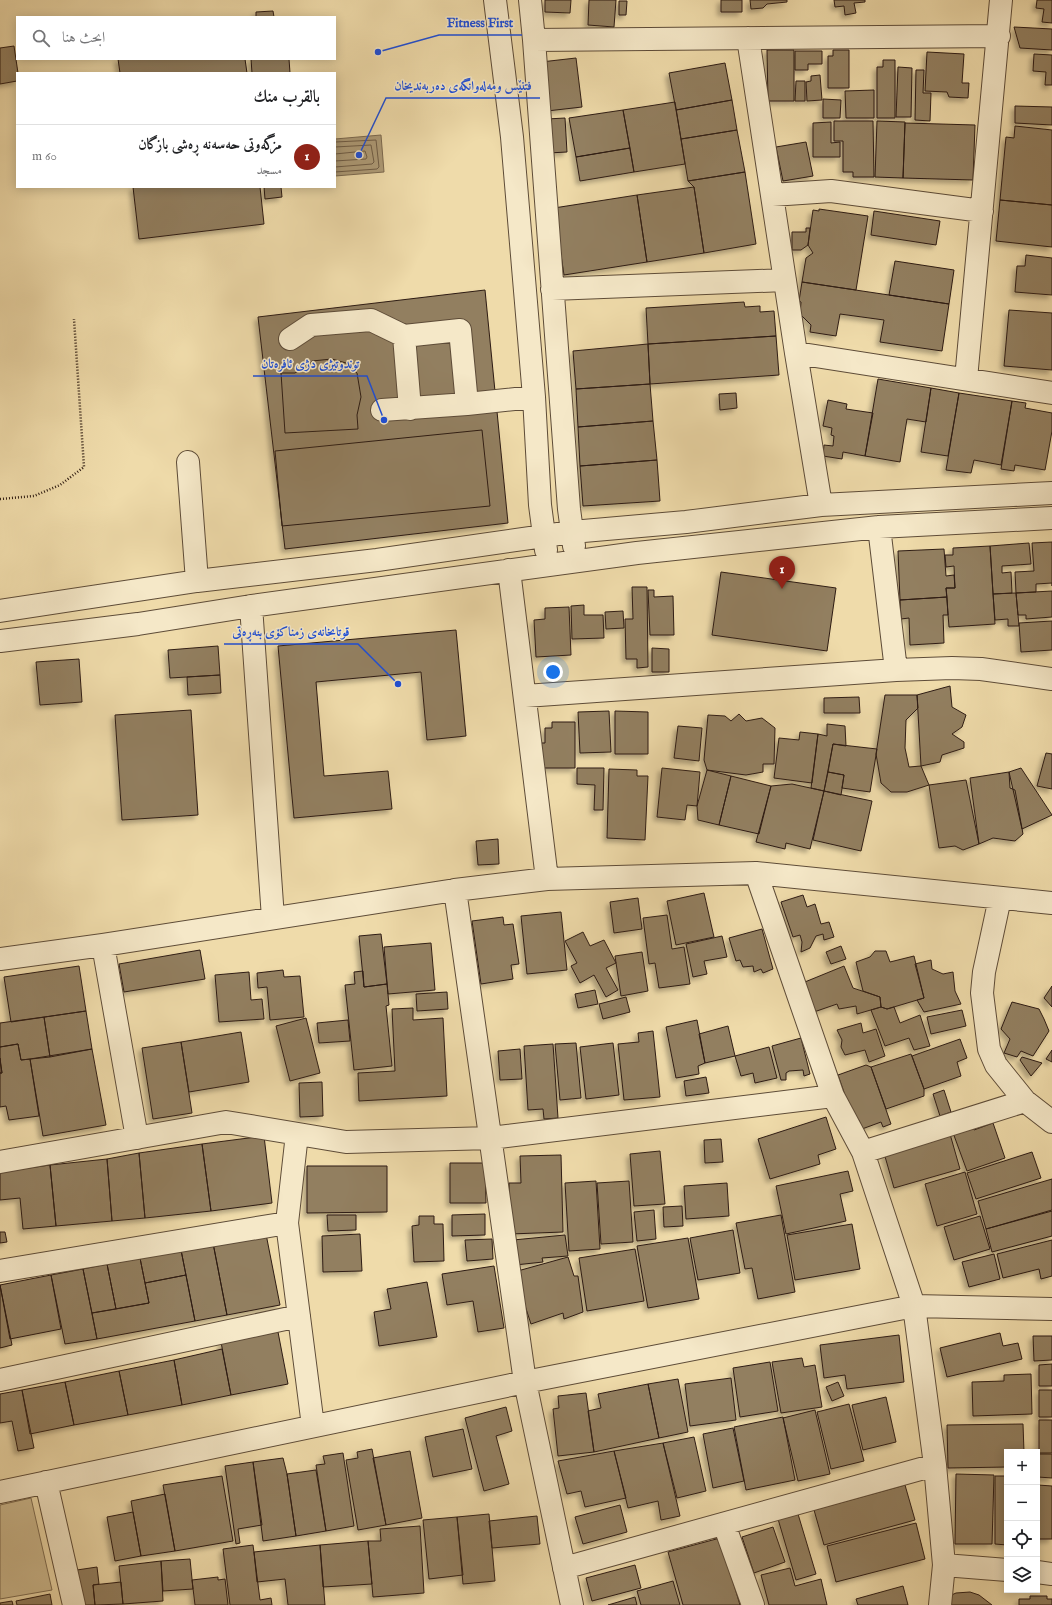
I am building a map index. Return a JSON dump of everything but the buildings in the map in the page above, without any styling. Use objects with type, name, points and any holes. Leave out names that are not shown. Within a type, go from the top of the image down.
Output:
[{"type":"street","points":[[495,0],[512,137],[534,396],[540,505],[548,564]]},
{"type":"street","points":[[530,0],[575,561]]},
{"type":"street","points":[[966,379],[1001,0]]},
{"type":"street","points":[[534,40],[998,36]]},
{"type":"street","points":[[748,38],[796,353],[822,505]]},
{"type":"street","points":[[772,195],[832,191],[982,211]]},
{"type":"street","points":[[552,289],[785,280]]},
{"type":"street","points":[[290,339],[311,325],[371,320],[404,336],[460,330],[467,404]]},
{"type":"street","points":[[404,336],[410,409]]},
{"type":"street","points":[[796,353],[1052,393]]},
{"type":"street","points":[[382,410],[467,404],[534,396]]},
{"type":"street","points":[[188,462],[197,581]]},
{"type":"street","points":[[0,611],[133,592],[197,581],[377,560],[572,532],[686,522],[822,505],[1052,493]]},
{"type":"street","points":[[0,641],[138,624],[251,606],[548,564],[879,527],[1052,518]]},
{"type":"street","points":[[879,527],[896,670]]},
{"type":"street","points":[[509,570],[547,879]]},
{"type":"street","points":[[133,592],[138,624]]},
{"type":"street","points":[[251,606],[273,918]]},
{"type":"street","points":[[525,696],[896,670],[952,668],[981,669],[1052,679]]},
{"type":"street","points":[[756,873],[833,1096],[862,1152],[914,1306],[935,1464],[944,1565],[940,1605]]},
{"type":"street","points":[[0,959],[103,945],[455,890],[547,879],[756,873],[1052,903]]},
{"type":"street","points":[[455,890],[526,1382],[572,1605]]},
{"type":"street","points":[[1000,898],[984,972],[982,993],[989,1049],[996,1065],[1025,1101],[1052,1122]]},
{"type":"street","points":[[103,945],[137,1138]]},
{"type":"street","points":[[0,1162],[226,1122],[346,1142],[491,1138],[833,1096]]},
{"type":"street","points":[[862,1152],[1025,1101]]},
{"type":"street","points":[[297,1134],[287,1223],[313,1426]]},
{"type":"street","points":[[0,1271],[287,1223]]},
{"type":"street","points":[[0,1492],[526,1382],[914,1306],[1052,1309]]},
{"type":"street","points":[[0,1380],[299,1316]]},
{"type":"street","points":[[564,1568],[935,1464]]},
{"type":"street","points":[[46,1482],[74,1605]]},
{"type":"street","points":[[724,1524],[753,1605]]},
{"type":"street","points":[[944,1565],[1004,1570]]},
{"type":"street","points":[[1040,1572],[1052,1574]]},
{"type":"path","points":[[0,500],[34,496],[60,485],[84,467],[74,319]]},
{"type":"shaded area","points":[[31,1498],[52,1590],[0,1599],[0,1505]]},
{"type":"water","points":[[381,135],[384,172],[336,176],[336,139]]},
{"type":"place","name":"Fitness First","points":[[378,52]]},
{"type":"place","name":"فتنێس ومەلەوانگەی دەربەندیخان","points":[[359,155]]},
{"type":"place","name":"توندوتیژی دژی ئافرەتان","points":[[384,420]]},
{"type":"place","name":"مزگەوتی حەسەنە ڕەشی بازگان","points":[[782,589]]},
{"type":"place","name":"قوتابخانەی زمناکۆی بنەڕەتی","points":[[398,684]]}]
